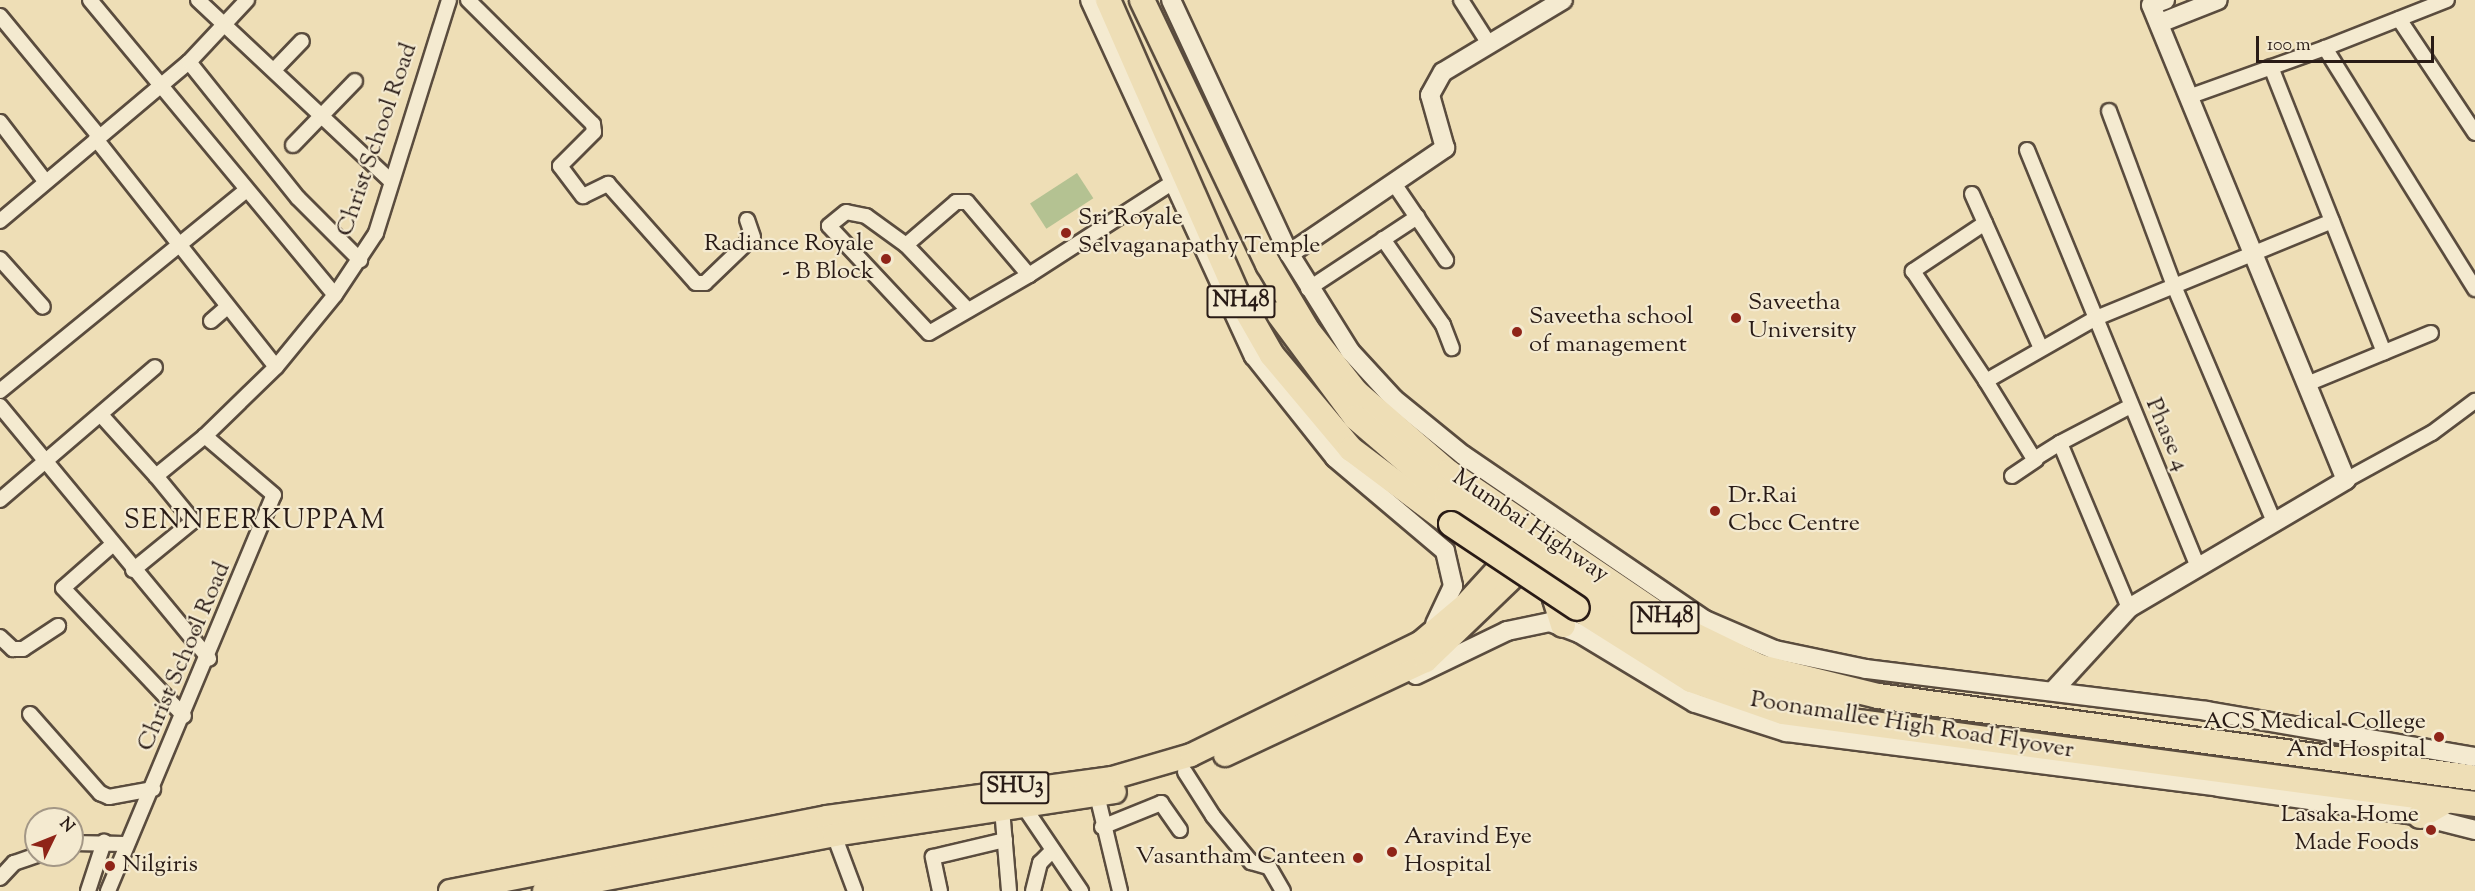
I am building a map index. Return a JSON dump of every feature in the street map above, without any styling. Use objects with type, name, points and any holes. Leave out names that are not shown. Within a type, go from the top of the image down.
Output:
[{"type":"highway","name":"Poonamallee High Road Flyover","points":[[1108,0],[1237,294],[1272,355],[1351,449],[1451,524],[1574,607],[1691,680],[1772,709],[2448,800]]},
{"type":"highway","name":"Mumbai Highway","points":[[1142,0],[1268,264],[1308,331],[1379,416],[1448,472],[1674,625],[1760,667],[1846,690],[2010,716],[2475,778]]},
{"type":"highway","points":[[1204,132],[1259,275],[1318,372],[1403,463],[1527,550],[1574,607],[1750,684],[1853,707],[2010,716]]},
{"type":"highway","points":[[2420,816],[2448,800]]},
{"type":"highway","name":"NH48","points":[[2448,800],[2475,804]]},
{"type":"main road","name":"SHU3","points":[[544,891],[578,888],[1012,801],[1112,778],[1191,755],[1410,649],[1451,618],[1527,550]]},
{"type":"main road","name":"SHU3","points":[[450,891],[827,817],[1096,795],[1185,772],[1380,685],[1454,640],[1527,550]]},
{"type":"street","points":[[90,0],[245,191],[335,296]]},
{"type":"street","points":[[198,0],[391,181]]},
{"type":"street","points":[[0,221],[189,62],[247,0]]},
{"type":"street","name":"Christ School Road","points":[[108,891],[125,844],[153,789],[209,659],[274,495],[205,436],[276,367],[335,296],[376,233],[449,0]]},
{"type":"street","points":[[468,0],[592,124],[594,132],[560,166],[583,196],[608,183],[696,283],[705,283],[753,237],[747,220]]},
{"type":"street","points":[[1090,0],[1240,330],[1289,406],[1356,479],[1445,551],[1451,596],[1435,624],[1410,649]]},
{"type":"street","points":[[1171,0],[1289,254],[1308,289],[1350,351],[1419,420],[1705,620],[1775,650],[1836,664],[2053,691],[2475,757]]},
{"type":"street","points":[[1461,0],[1489,44]]},
{"type":"street","points":[[1289,254],[1395,185],[1445,148],[1430,95],[1433,82],[1489,44],[1563,0]]},
{"type":"street","points":[[2160,23],[2218,0]]},
{"type":"street","points":[[2191,96],[2325,48],[2446,0]]},
{"type":"street","points":[[2155,2],[2160,23],[2346,480]]},
{"type":"street","points":[[0,16],[98,137],[227,307],[276,367]]},
{"type":"street","points":[[2399,19],[2475,134]]},
{"type":"street","points":[[274,70],[302,41]]},
{"type":"street","points":[[2325,48],[2475,289]]},
{"type":"street","points":[[189,62],[298,198],[360,260]]},
{"type":"street","points":[[2271,67],[2384,352]]},
{"type":"street","points":[[293,145],[355,81]]},
{"type":"street","points":[[2109,111],[2174,286],[2274,522]]},
{"type":"street","points":[[0,122],[45,181]]},
{"type":"street","name":"Phase 4","points":[[2027,150],[2096,318],[2129,407],[2198,567]]},
{"type":"street","points":[[969,310],[906,245],[866,216],[846,212],[829,226],[929,333],[969,310],[1029,275],[1171,181]]},
{"type":"street","points":[[1395,185],[1446,260]]},
{"type":"street","points":[[0,390],[178,243],[245,191]]},
{"type":"street","points":[[1972,194],[2041,348]]},
{"type":"street","points":[[906,245],[956,202],[967,202],[1029,275]]},
{"type":"street","points":[[1308,289],[1417,217]]},
{"type":"street","points":[[1986,381],[2096,318],[2332,221]]},
{"type":"street","points":[[1985,223],[1913,273],[2036,460]]},
{"type":"street","points":[[1383,239],[1443,325],[1452,348]]},
{"type":"street","points":[[0,259],[43,307]]},
{"type":"street","points":[[211,321],[227,307]]},
{"type":"street","points":[[2307,384],[2431,333]]},
{"type":"street","points":[[0,500],[155,367]]},
{"type":"street","points":[[2053,691],[2129,608],[2346,480],[2432,433],[2475,401]]},
{"type":"street","points":[[0,406],[112,545],[209,659]]},
{"type":"street","points":[[2012,476],[2060,443],[2129,407]]},
{"type":"street","points":[[101,415],[193,521],[133,570]]},
{"type":"street","points":[[156,476],[205,436]]},
{"type":"street","points":[[2060,443],[2129,608]]},
{"type":"street","points":[[112,545],[63,588],[184,716]]},
{"type":"street","points":[[1380,685],[1438,665],[1522,625],[1574,607],[1695,703],[1786,732],[2420,816],[2475,830]]},
{"type":"street","points":[[0,637],[13,649],[23,649],[58,626]]},
{"type":"street","points":[[30,714],[100,793],[109,797],[153,789]]},
{"type":"street","points":[[1185,772],[1213,816],[1251,862],[1269,867],[1283,891]]},
{"type":"street","points":[[1096,795],[1102,827],[1120,891]]},
{"type":"street","points":[[1009,891],[1005,840],[1012,801]]},
{"type":"street","points":[[1012,801],[1053,850],[1082,891]]},
{"type":"street","points":[[1102,827],[1161,803],[1180,830]]},
{"type":"street","points":[[834,835],[855,891]]},
{"type":"street","points":[[940,891],[933,857],[1005,840]]},
{"type":"street","points":[[84,843],[125,844]]},
{"type":"street","points":[[87,891],[104,843]]},
{"type":"street","points":[[1033,891],[1040,863],[1053,850]]},
{"type":"street","points":[[0,878],[14,863],[24,860]]},
{"type":"green space","points":[[1077,173],[1093,198],[1046,229],[1030,203]]},
{"type":"place","name":"Sri Royale Selvaganapathy Temple","points":[[1066,233]]},
{"type":"place","name":"Radiance Royale - B Block","points":[[886,259]]},
{"type":"place","name":"Saveetha University","points":[[1736,318]]},
{"type":"place","name":"Saveetha school of management","points":[[1517,332]]},
{"type":"place","name":"Dr.Rai Cbcc Centre","points":[[1715,511]]},
{"type":"place","name":"ACS Medical College And Hospital","points":[[2439,737]]},
{"type":"place","name":"Lasaka Home Made Foods","points":[[2431,830]]},
{"type":"place","name":"Aravind Eye Hospital","points":[[1392,852]]},
{"type":"place","name":"Vasantham Canteen","points":[[1358,858]]},
{"type":"place","name":"Nilgiris","points":[[110,866]]},
{"type":"district","name":"SENNEERKUPPAM","points":[[255,522]]}]
